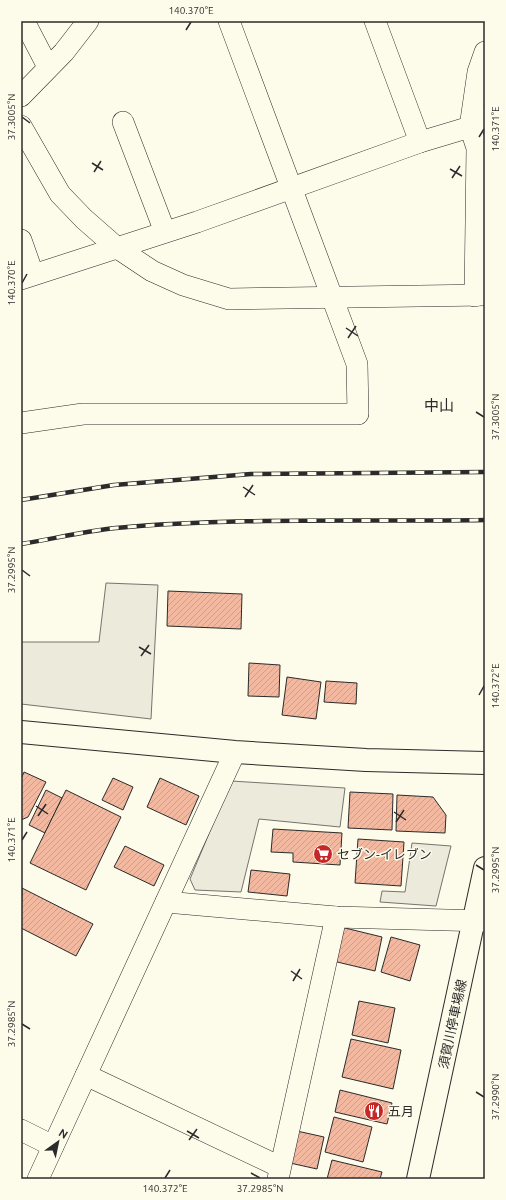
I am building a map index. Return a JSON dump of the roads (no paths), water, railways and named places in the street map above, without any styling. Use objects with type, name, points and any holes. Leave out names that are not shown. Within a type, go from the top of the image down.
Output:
[{"type":"street","points":[[24,21],[48,67]]},
{"type":"street","points":[[21,96],[64,52],[88,21]]},
{"type":"street","points":[[21,423],[83,414],[358,414],[357,364],[229,21]]},
{"type":"street","points":[[375,21],[420,142]]},
{"type":"street","points":[[21,126],[60,194],[116,247],[152,271],[183,285],[229,299],[480,296],[477,148],[478,72],[485,52]]},
{"type":"street","points":[[123,122],[165,232]]},
{"type":"street","points":[[21,240],[27,277],[292,189],[477,122]]},
{"type":"street","points":[[21,732],[235,752],[366,760],[485,763]]},
{"type":"street","points":[[38,1179],[235,752]]},
{"type":"street","name":"須賀川停車場線","points":[[418,1179],[480,921],[485,868]]},
{"type":"street","points":[[166,902],[336,917],[480,921]]},
{"type":"street","points":[[86,1075],[279,1173],[336,917]]},
{"type":"street","points":[[21,1130],[53,1146]]},
{"type":"railway","points":[[21,500],[114,485],[251,474],[485,472]]},
{"type":"railway","points":[[21,544],[104,529],[208,522],[485,520]]},
{"type":"place","name":"セブン-イレブン","points":[[323,854]]},
{"type":"place","name":"五月","points":[[374,1111]]},
{"type":"district","name":"中山","points":[[439,406]]}]
